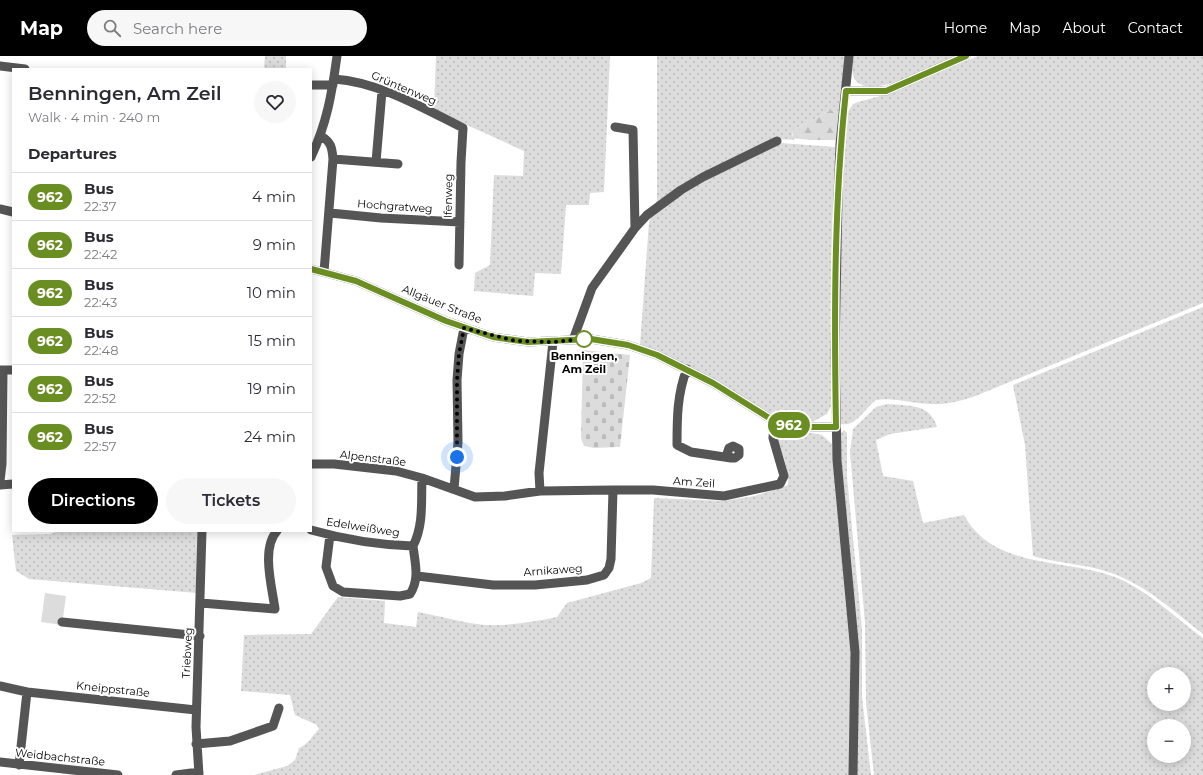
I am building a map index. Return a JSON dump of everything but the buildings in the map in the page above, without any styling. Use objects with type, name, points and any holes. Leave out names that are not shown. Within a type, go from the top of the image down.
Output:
[{"type":"street","points":[[312,155],[321,136],[328,112],[337,56]]},
{"type":"street","points":[[849,56],[840,144],[835,352],[836,427],[840,491],[855,652],[853,775]]},
{"type":"street","points":[[846,91],[886,91],[966,56]]},
{"type":"street","points":[[0,66],[17,68]]},
{"type":"street","name":"Grüntenweg","points":[[312,85],[350,80],[419,106],[463,128]]},
{"type":"street","points":[[376,162],[382,91]]},
{"type":"street","points":[[614,127],[633,130],[635,228]]},
{"type":"street","name":"Ifenweg","points":[[459,265],[463,128]]},
{"type":"street","points":[[321,136],[332,146],[333,158],[330,213],[324,272]]},
{"type":"street","points":[[573,340],[592,288],[635,228],[648,215],[681,190],[723,166],[777,141]]},
{"type":"street","points":[[333,158],[398,164]]},
{"type":"street","points":[[0,209],[12,212]]},
{"type":"street","name":"Hochgratweg","points":[[330,213],[381,218],[460,222]]},
{"type":"street","name":"Allgäuer Straße","points":[[312,269],[370,286],[427,313],[464,328],[516,341],[553,342],[601,340],[628,345],[657,355],[687,369],[726,390],[774,421],[798,427],[836,427]]},
{"type":"street","points":[[454,489],[458,442],[457,380],[459,354],[464,328]]},
{"type":"street","points":[[540,491],[539,473],[553,342]]},
{"type":"street","points":[[687,369],[682,380],[677,418],[677,445],[691,452],[731,458]]},
{"type":"street","points":[[0,481],[2,464],[1,370],[12,370]]},
{"type":"street","name":"Am Zeil","points":[[454,489],[475,497],[505,496],[540,491],[613,490],[653,490],[724,496],[780,484],[784,476],[773,438],[774,421]]},
{"type":"street","name":"Alpenstraße","points":[[312,464],[334,464],[396,471],[454,489]]},
{"type":"street","name":"Edelweißweg","points":[[312,530],[330,535],[399,546],[413,546],[420,526],[422,478]]},
{"type":"street","points":[[0,484],[12,484]]},
{"type":"street","name":"Arnikaweg","points":[[417,576],[493,584],[535,585],[587,580],[604,575],[609,568],[611,559],[613,490]]},
{"type":"street","name":"Triebweg","points":[[199,773],[196,744],[196,710],[200,636],[202,532]]},
{"type":"street","points":[[201,603],[275,609],[268,555],[272,537],[276,532]]},
{"type":"street","points":[[330,535],[326,567],[333,586],[343,592],[400,596],[410,594],[417,576],[413,546]]},
{"type":"street","points":[[62,622],[200,636]]},
{"type":"street","name":"Kneippstraße","points":[[0,686],[27,692],[196,710]]},
{"type":"street","points":[[19,765],[27,692]]},
{"type":"street","points":[[196,744],[230,741],[273,726],[279,708]]},
{"type":"street","name":"Weidbachstraße","points":[[0,762],[118,775]]},
{"type":"street","points":[[176,775],[199,773]]},
{"type":"green space","points":[[265,56],[286,56],[286,68],[264,68]]},
{"type":"green space","points":[[436,56],[610,56],[604,192],[590,193],[589,205],[566,205],[561,274],[535,273],[533,296],[474,291],[475,273],[490,265],[494,175],[523,176],[524,151],[434,110]]},
{"type":"green space","points":[[657,56],[846,56],[840,114],[831,110],[792,131],[792,135],[795,140],[780,139],[655,205],[657,200]]},
{"type":"green space","points":[[853,56],[958,56],[907,78],[877,86],[865,86],[855,80],[852,67]]},
{"type":"green space","points":[[978,56],[1203,56],[1203,303],[973,397],[942,404],[925,404],[890,399],[876,400],[856,420],[851,423],[840,424],[839,345],[841,205],[847,113],[853,104],[895,92]]},
{"type":"green space","points":[[831,110],[840,114],[836,140],[810,140],[793,138],[792,131]]},
{"type":"green space","points":[[781,143],[835,147],[831,406],[827,414],[812,422],[794,422],[778,418],[640,345],[649,222],[651,217],[684,192],[733,165]]},
{"type":"green space","points":[[1203,307],[1203,634],[1150,593],[1126,579],[1094,568],[1033,556],[1025,445],[1013,385]]},
{"type":"green space","points":[[583,350],[630,355],[620,447],[594,448],[584,446],[581,438]]},
{"type":"green space","points":[[887,404],[917,407],[924,410],[934,419],[937,427],[890,434],[876,440],[883,476],[913,481],[923,523],[964,515],[977,533],[993,545],[1012,554],[1032,560],[1095,571],[1115,577],[1127,582],[1150,596],[1203,638],[1203,775],[874,775],[866,702],[865,623],[850,452],[853,429],[876,407]]},
{"type":"green space","points":[[786,428],[822,435],[832,444],[851,637],[849,775],[254,775],[287,766],[295,760],[299,748],[308,742],[319,729],[317,725],[295,715],[290,695],[241,691],[244,635],[311,634],[338,597],[385,601],[384,623],[416,627],[418,612],[485,625],[521,623],[557,617],[567,603],[641,583],[651,578],[654,498],[724,501],[755,496],[788,485],[786,465],[776,431]]},
{"type":"green space","points":[[844,430],[847,433],[847,477],[862,629],[862,697],[871,775],[856,775],[858,641],[842,469],[840,434]]},
{"type":"green space","points":[[56,532],[198,532],[197,593],[29,579],[16,571],[12,535],[50,534]]},
{"type":"green space","points":[[45,593],[66,596],[62,625],[41,622]]},
{"type":"bus line","name":"962","points":[[312,269],[370,286],[446,321],[493,337],[528,342],[591,339],[628,345],[657,355],[713,383],[744,401],[766,418],[798,427],[836,427],[835,352],[838,197],[840,144],[846,91],[886,91],[905,84],[966,56]]},
{"type":"place","name":"Benningen, Am Zeil","points":[[584,339]]},
{"type":"route","points":[[457,457],[457,380],[459,354],[464,328],[493,337],[516,341],[553,342],[584,339]]}]
